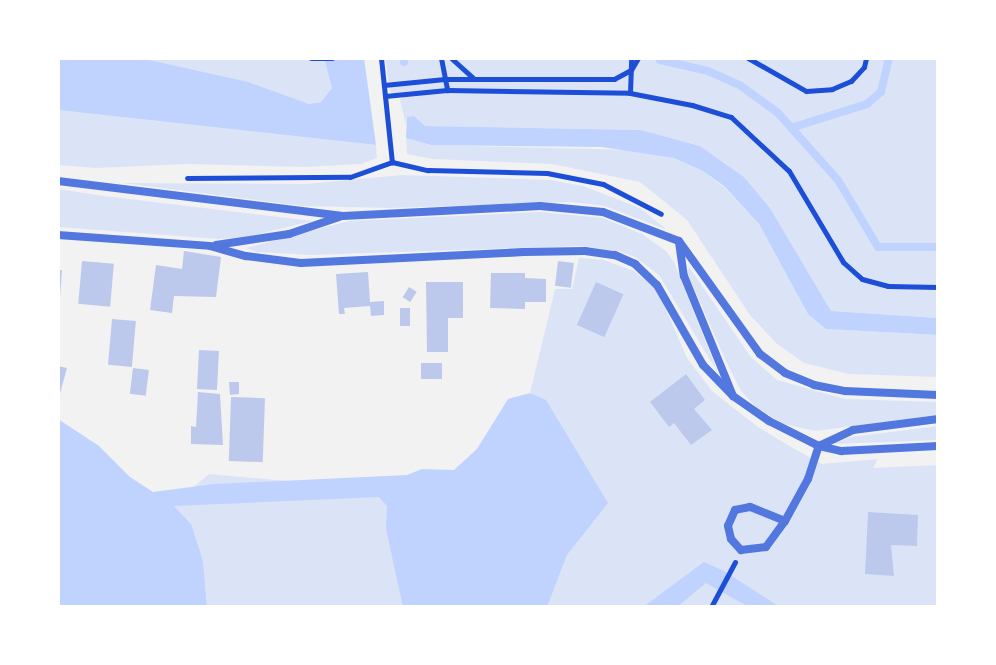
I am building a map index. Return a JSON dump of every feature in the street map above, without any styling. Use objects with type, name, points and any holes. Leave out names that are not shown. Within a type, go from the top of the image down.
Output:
[{"type":"street","points":[[58,181],[343,216],[571,207],[614,215],[679,241],[760,354],[785,373],[814,385],[845,391],[938,395]]},
{"type":"street","points":[[210,246],[289,234],[343,216]]},
{"type":"street","points":[[58,235],[210,246],[246,256],[301,263],[524,252],[585,251],[615,255],[635,264],[657,285],[703,365],[733,396],[769,421],[819,446],[841,451],[938,446]]},
{"type":"street","points":[[679,241],[684,276],[733,396]]},
{"type":"street","points":[[785,521],[750,507],[735,510],[728,526],[731,539],[741,550],[766,547],[785,521],[808,479],[819,446],[853,430],[938,419]]},
{"type":"path","points":[[313,59],[332,58]]},
{"type":"path","points":[[381,58],[392,162]]},
{"type":"path","points":[[441,58],[447,90]]},
{"type":"path","points":[[451,58],[474,79]]},
{"type":"path","points":[[630,93],[631,58]]},
{"type":"path","points":[[384,85],[445,79],[614,79],[631,70],[638,58]]},
{"type":"path","points":[[748,58],[806,91],[832,89],[851,81],[864,67],[866,58]]},
{"type":"path","points":[[385,96],[447,90],[630,93],[692,105],[731,117],[789,171],[843,262],[862,279],[888,286],[938,287]]},
{"type":"path","points":[[181,178],[350,177],[392,162],[428,170],[547,173],[603,184],[642,202],[667,218],[679,241]]},
{"type":"path","points":[[711,607],[730,571]]},
{"type":"shaded area","points":[[133,58],[324,58],[332,88],[321,102],[309,104]]},
{"type":"shaded area","points":[[385,58],[938,58],[938,318],[831,311],[770,208],[744,177],[700,146],[641,130],[424,126],[414,116],[407,117],[406,125],[400,100],[404,96],[390,92]]},
{"type":"shaded area","points":[[58,110],[376,145],[377,158],[361,164],[304,167],[187,164],[96,168],[58,165]]},
{"type":"shaded area","points":[[406,138],[431,145],[636,150],[674,158],[703,171],[724,187],[759,224],[808,314],[826,329],[938,335],[938,377],[849,374],[804,363],[776,343],[750,315],[687,220],[640,182],[552,164],[432,159],[407,154]]},
{"type":"shaded area","points":[[402,175],[551,180],[583,186],[640,208],[667,230],[605,206],[572,202],[391,208],[302,206],[122,183],[306,184]]},
{"type":"shaded area","points":[[58,189],[313,221],[246,237],[220,239],[58,227]]},
{"type":"shaded area","points":[[540,212],[603,218],[642,234],[666,251],[674,262],[718,373],[659,275],[635,257],[618,251],[580,246],[311,255],[257,252],[246,248],[349,221]]},
{"type":"shaded area","points":[[579,258],[604,260],[634,271],[658,291],[687,358],[712,391],[758,427],[793,448],[822,464],[878,459],[873,468],[938,465],[938,607],[207,607],[203,560],[169,508],[209,474],[378,489],[387,506],[567,555],[607,502],[546,401],[530,393],[555,289],[572,289]]},
{"type":"shaded area","points":[[689,267],[751,357],[777,380],[845,399],[938,402],[938,415],[815,431],[784,424],[758,409],[741,391],[725,359],[687,272]]},
{"type":"shaded area","points":[[938,426],[938,440],[834,444],[851,437]]},
{"type":"water","points":[[58,58],[149,60],[248,82],[309,104],[321,102],[332,88],[324,58],[364,58],[376,145],[58,110]]},
{"type":"water","points":[[482,58],[608,58],[483,60]]},
{"type":"water","points":[[414,116],[425,126],[641,130],[700,146],[744,177],[770,208],[831,311],[938,318],[938,335],[826,329],[808,314],[759,224],[724,186],[703,171],[674,158],[602,147],[431,145],[406,138],[407,117]]},
{"type":"water","points":[[530,393],[546,400],[608,503],[567,555],[547,607],[403,607],[386,529],[387,506],[379,497],[174,506],[191,524],[203,561],[207,607],[58,607],[58,419],[99,446],[130,477],[153,492],[214,484],[407,475],[422,469],[454,470],[477,449],[508,399]]},
{"type":"water","points":[[704,562],[724,571],[780,607],[749,607],[706,583],[677,607],[643,607]]},
{"type":"building","points":[[184,251],[221,257],[216,297],[174,296],[172,313],[150,310],[156,265],[182,269]]},
{"type":"building","points":[[82,261],[114,264],[110,307],[78,304]]},
{"type":"building","points":[[558,261],[574,263],[571,288],[555,286]]},
{"type":"building","points":[[58,270],[62,270],[60,297],[58,297]]},
{"type":"building","points":[[368,272],[370,302],[384,301],[384,315],[371,316],[370,306],[344,308],[345,314],[339,314],[336,274]]},
{"type":"building","points":[[491,273],[525,273],[525,278],[546,279],[546,302],[525,302],[525,309],[490,308]]},
{"type":"building","points":[[426,282],[463,282],[463,318],[448,318],[448,352],[427,352]]},
{"type":"building","points":[[596,282],[623,294],[604,337],[577,325]]},
{"type":"building","points":[[409,287],[417,292],[410,302],[403,297]]},
{"type":"building","points":[[400,308],[410,308],[410,326],[400,326]]},
{"type":"building","points":[[112,319],[136,321],[132,367],[108,365]]},
{"type":"building","points":[[199,350],[219,351],[217,390],[197,389]]},
{"type":"building","points":[[421,363],[442,363],[442,379],[421,379]]},
{"type":"building","points":[[58,366],[67,368],[59,397],[58,397]]},
{"type":"building","points":[[133,368],[149,370],[146,396],[130,394]]},
{"type":"building","points":[[686,374],[705,400],[694,409],[712,430],[691,445],[674,423],[669,427],[650,402]]},
{"type":"building","points":[[229,382],[239,382],[239,394],[230,395]]},
{"type":"building","points":[[198,392],[220,394],[223,445],[191,444],[191,426],[196,427]]},
{"type":"building","points":[[231,397],[265,398],[263,462],[229,461]]},
{"type":"building","points":[[868,512],[918,515],[917,546],[891,545],[894,576],[865,574]]},
{"type":"waterway","points":[[403,58],[404,62]]},
{"type":"waterway","points":[[794,127],[867,104],[881,92],[889,58]]},
{"type":"waterway","points":[[660,60],[708,71],[741,86],[778,113],[838,180],[878,247],[938,247]]}]
